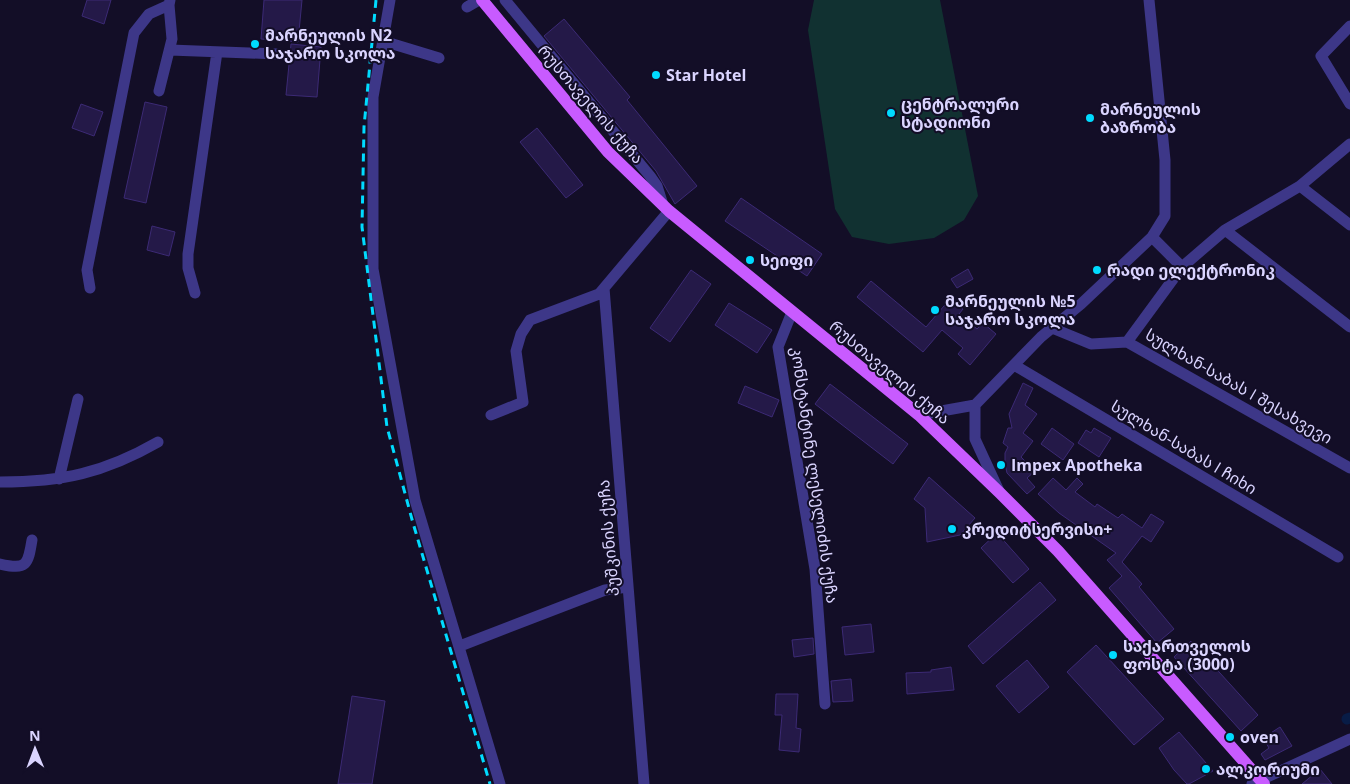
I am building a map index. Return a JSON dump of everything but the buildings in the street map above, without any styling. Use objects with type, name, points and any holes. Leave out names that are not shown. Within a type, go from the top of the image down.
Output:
[{"type":"main road","name":"რუსთაველის ქუჩა","points":[[481,0],[608,152],[666,208],[919,415],[1058,551],[1259,783]]},
{"type":"street","points":[[390,0],[373,97],[374,269],[415,500],[500,784]]},
{"type":"street","points":[[467,7],[481,0]]},
{"type":"street","points":[[491,415],[523,402],[516,351],[520,334],[530,320],[599,294],[666,208],[657,186],[650,176],[505,0]]},
{"type":"street","points":[[919,415],[975,404],[1052,328],[1152,237],[1165,216],[1165,160],[1149,0]]},
{"type":"street","points":[[90,288],[87,270],[134,33],[149,14],[170,3],[172,24],[170,50],[159,91]]},
{"type":"street","points":[[1350,26],[1321,56],[1350,104]]},
{"type":"street","points":[[383,41],[439,58]]},
{"type":"street","points":[[170,50],[278,54]]},
{"type":"street","points":[[195,293],[188,268],[188,254],[217,52]]},
{"type":"street","points":[[1127,342],[1182,267],[1225,230],[1300,186],[1350,144]]},
{"type":"street","points":[[1300,186],[1350,226]]},
{"type":"street","points":[[1225,230],[1350,328]]},
{"type":"street","points":[[1152,237],[1182,267]]},
{"type":"street","name":"პუშკინის ქუჩა","points":[[604,288],[644,784]]},
{"type":"street","name":"კონსტანტინე ლესელიძის ქუჩა","points":[[792,312],[778,348],[815,569],[825,704]]},
{"type":"street","name":"სულხან-საბას I შესახვევი","points":[[1052,328],[1090,344],[1127,342],[1350,468]]},
{"type":"street","name":"სულხან-საბას I ჩიხი","points":[[1014,365],[1338,557]]},
{"type":"street","points":[[59,479],[78,398]]},
{"type":"street","points":[[975,404],[976,439],[1000,493]]},
{"type":"street","points":[[0,482],[71,478],[128,459],[158,442]]},
{"type":"street","points":[[0,564],[15,568],[26,564],[29,559],[32,540]]},
{"type":"street","points":[[460,646],[605,590],[628,588]]},
{"type":"street","points":[[1259,783],[1350,739]]},
{"type":"green space","name":"ცენტრალური სტადიონი","points":[[814,0],[940,0],[978,196],[964,220],[934,238],[889,244],[852,237],[835,209],[808,30]]},
{"type":"railway","points":[[376,0],[364,127],[362,227],[387,427],[413,523],[490,784]]},
{"type":"place","name":"მარნეულის N2 საჯარო სკოლა","points":[[255,44]]},
{"type":"place","name":"Star Hotel","points":[[656,75]]},
{"type":"place","name":"ცენტრალური სტადიონი","points":[[891,113]]},
{"type":"place","name":"მარნეულის ბაზრობა","points":[[1090,118]]},
{"type":"place","name":"სეიფი","points":[[750,260]]},
{"type":"place","name":"რადი ელექტრონიკ","points":[[1097,270]]},
{"type":"place","name":"მარნეულის №5 საჯარო სკოლა","points":[[935,310]]},
{"type":"place","name":"Impex Apotheka","points":[[1001,465]]},
{"type":"place","name":"კრედიტსერვისი+","points":[[952,529]]},
{"type":"place","name":"საქართველოს ფოსტა (3000)","points":[[1113,655]]},
{"type":"place","name":"oven","points":[[1230,737]]},
{"type":"place","name":"ალკორიუმი","points":[[1206,769]]}]
